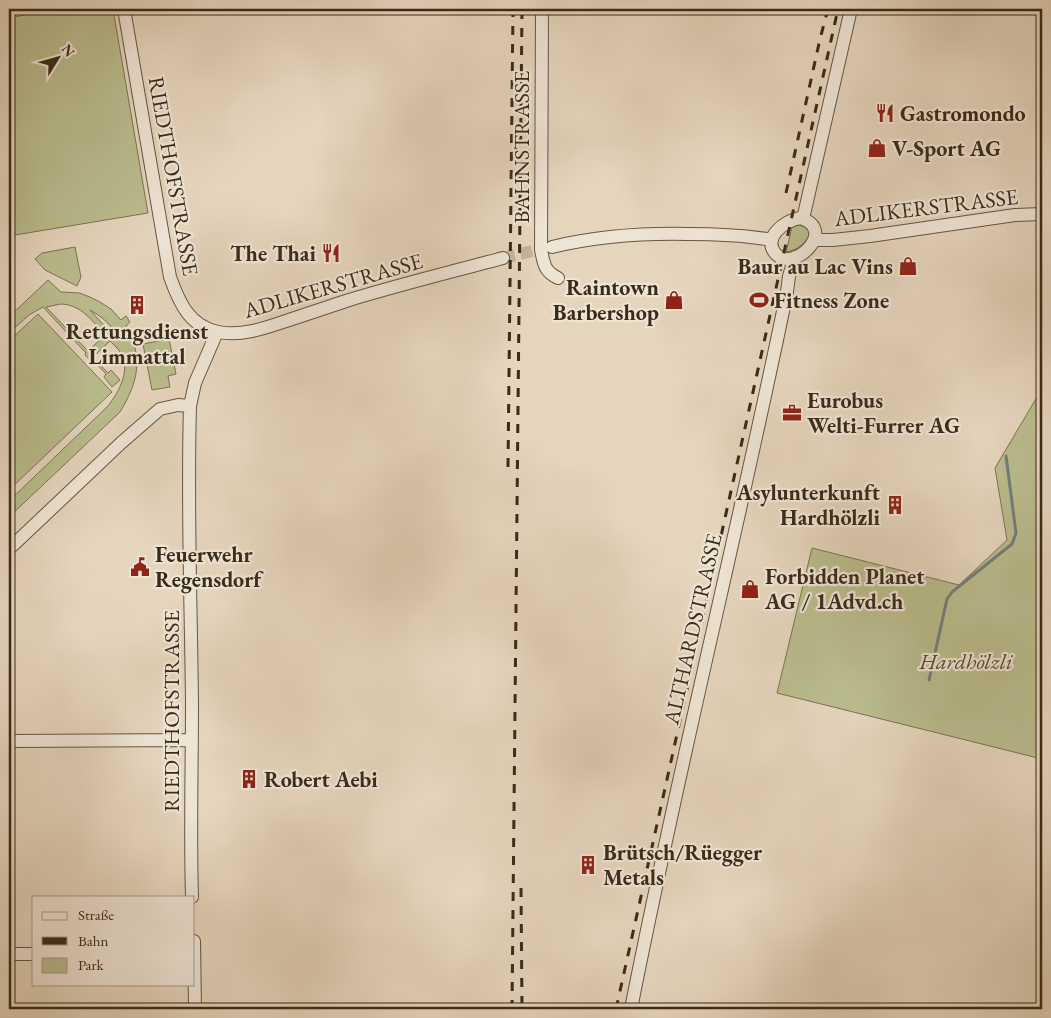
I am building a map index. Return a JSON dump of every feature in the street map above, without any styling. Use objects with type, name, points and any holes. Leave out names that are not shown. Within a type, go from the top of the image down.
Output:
[{"type":"street","name":"RIEDTHOFSTRASSE","points":[[124,9],[170,278],[181,305],[189,316],[201,325],[217,332]]},
{"type":"street","name":"BAHNSTRASSE","points":[[542,9],[540,250],[546,269],[550,275],[558,278]]},
{"type":"street","points":[[803,219],[851,9]]},
{"type":"street","name":"ADLIKERSTRASSE","points":[[814,240],[870,236],[1042,214]]},
{"type":"street","points":[[794,219],[803,219],[810,222],[816,235],[814,240],[802,254],[788,259],[779,257],[772,248],[772,240],[776,231],[782,225],[794,219]]},
{"type":"street","points":[[552,247],[589,239],[652,233],[717,234],[772,240]]},
{"type":"street","name":"ALTHARDSTRASSE","points":[[631,1009],[656,881],[765,400],[788,292],[789,276],[795,257]]},
{"type":"street","name":"ADLIKERSTRASSE","points":[[190,406],[195,383],[217,332],[236,334],[256,330],[346,301],[504,258]]},
{"type":"street","points":[[9,549],[121,443],[160,409],[178,405],[190,406]]},
{"type":"street","name":"RIEDTHOFSTRASSE","points":[[190,406],[192,896]]},
{"type":"street","points":[[9,741],[192,740]]},
{"type":"street","points":[[9,954],[32,954]]},
{"type":"street","points":[[195,986],[195,1009]]},
{"type":"green space","points":[[56,9],[113,9],[148,213],[9,236],[9,18]]},
{"type":"green space","points":[[798,225],[809,230],[809,235],[798,248],[786,252],[792,227]]},
{"type":"green space","points":[[75,247],[81,277],[77,286],[45,270],[35,259],[42,253]]},
{"type":"green space","points":[[48,280],[61,292],[79,293],[90,297],[111,309],[121,320],[126,316],[130,322],[126,326],[135,349],[137,370],[131,390],[120,412],[9,517],[9,501],[108,406],[122,383],[125,370],[122,355],[110,341],[93,357],[108,373],[111,370],[120,380],[112,387],[104,377],[106,374],[92,359],[90,360],[85,355],[86,353],[43,307],[29,315],[9,333],[9,317]],"holes":[[[61,304],[75,307],[81,311],[105,335],[88,351],[46,307]],[[90,310],[103,318],[113,329],[109,331]]]},
{"type":"green space","points":[[38,314],[112,392],[9,490],[9,341]]},
{"type":"green space","points":[[169,339],[176,374],[168,376],[170,387],[152,390],[143,344]]},
{"type":"green space","name":"Hardhölzli","points":[[1040,392],[1042,394],[1042,759],[777,693],[812,548],[959,585],[1007,540],[995,468]]},
{"type":"waterway","points":[[929,680],[947,599],[952,592],[1012,544],[1016,533],[1006,456]]},
{"type":"tunnel","points":[[503,258],[549,247]]},
{"type":"railway","points":[[508,467],[513,9]]},
{"type":"railway","points":[[512,1009],[522,9]]},
{"type":"railway","points":[[786,193],[828,9]]},
{"type":"railway","points":[[616,1009],[838,9]]},
{"type":"railway","points":[[521,888],[522,1009]]},
{"type":"place","name":"Gastromondo","points":[[885,113]]},
{"type":"place","name":"V-Sport AG","points":[[877,148]]},
{"type":"place","name":"The Thai","points":[[331,253]]},
{"type":"place","name":"Baur au Lac Vins","points":[[908,266]]},
{"type":"place","name":"Raintown Barbershop","points":[[674,300]]},
{"type":"place","name":"Fitness Zone","points":[[759,300]]},
{"type":"place","name":"Rettungsdienst Limmattal","points":[[137,305]]},
{"type":"place","name":"Eurobus Welti-Furrer AG","points":[[792,413]]},
{"type":"place","name":"Asylunterkunft Hardhölzli","points":[[895,505]]},
{"type":"place","name":"Feuerwehr Regensdorf","points":[[140,567]]},
{"type":"place","name":"Forbidden Planet AG / 1Advd.ch","points":[[750,589]]},
{"type":"place","name":"Robert Aebi","points":[[249,779]]},
{"type":"place","name":"Brütsch/Rüegger Metals","points":[[588,865]]}]
